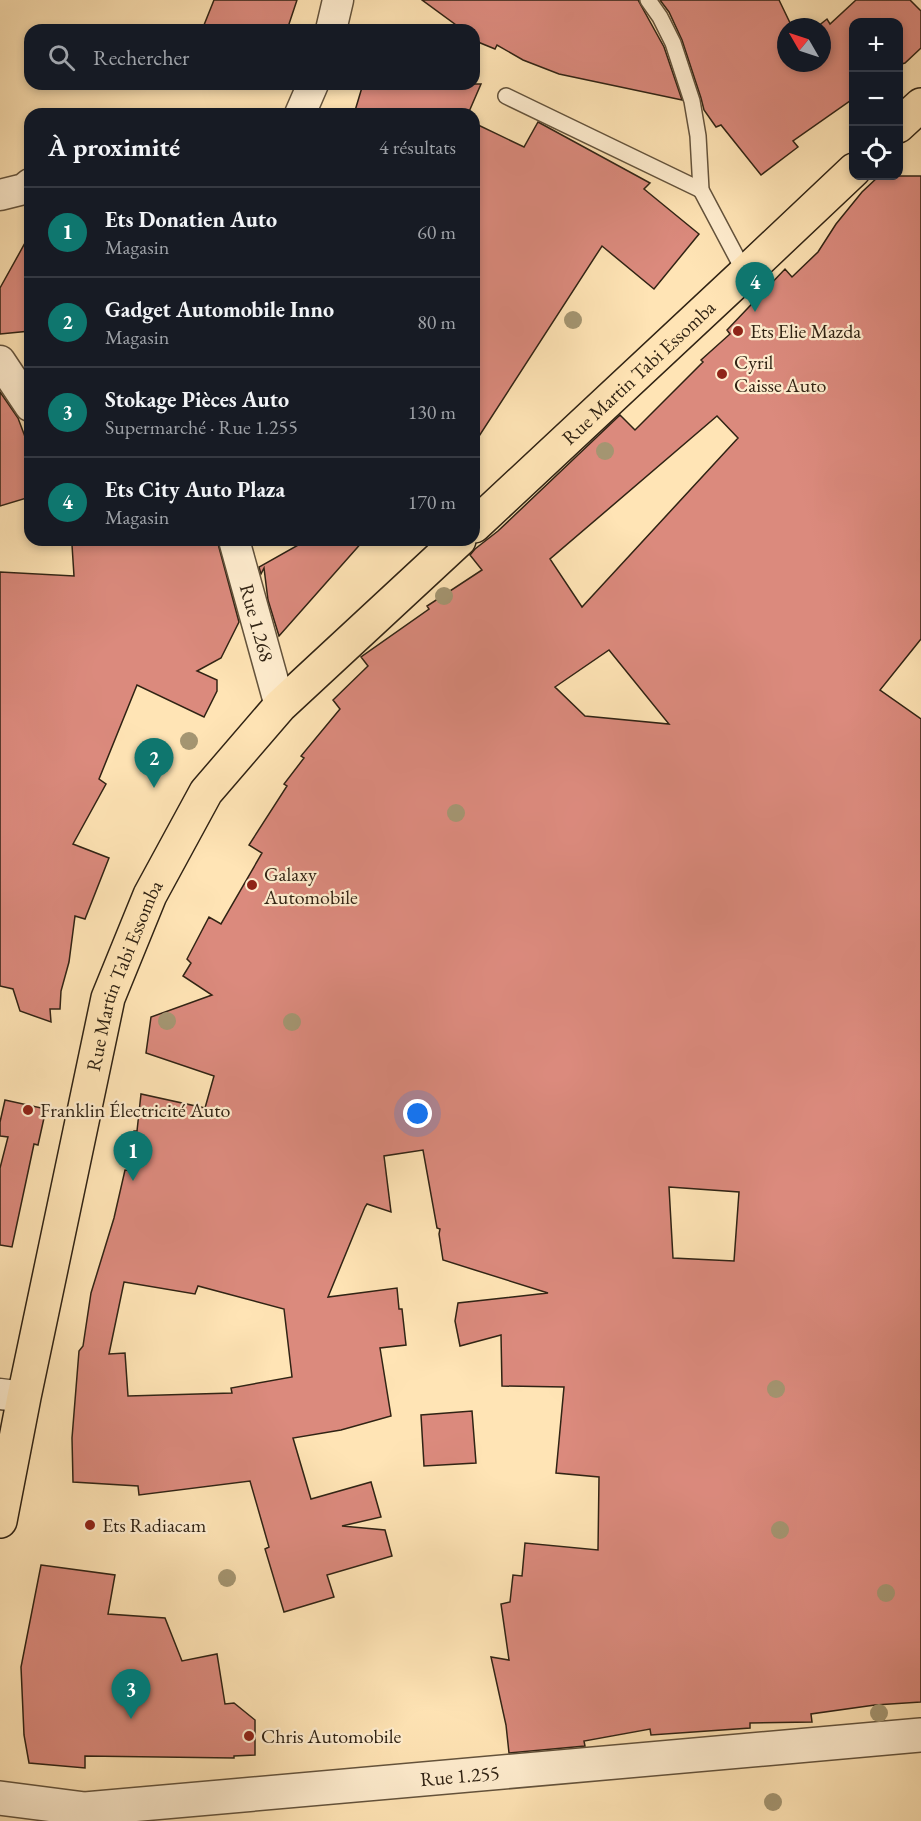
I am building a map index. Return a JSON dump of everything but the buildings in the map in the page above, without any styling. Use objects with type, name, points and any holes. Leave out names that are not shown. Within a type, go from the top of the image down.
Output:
[{"type":"main road","points":[[903,121],[921,105]]},
{"type":"main road","name":"Rue Martin Tabi Essomba","points":[[480,520],[849,175]]},
{"type":"main road","name":"Rue Martin Tabi Essomba","points":[[0,1521],[12,1395],[108,998],[150,895],[206,792],[280,706],[453,546]]},
{"type":"street","points":[[332,24],[338,0]]},
{"type":"street","points":[[303,108],[310,90]]},
{"type":"street","points":[[0,195],[24,189]]},
{"type":"street","points":[[0,361],[24,397]]},
{"type":"street","name":"Rue 1.268","points":[[236,546],[280,706]]},
{"type":"street","name":"Rue 1.255","points":[[0,1798],[86,1809],[921,1735]]},
{"type":"lane","points":[[648,0],[660,17],[673,43],[692,101],[698,136],[700,190],[745,273]]},
{"type":"lane","points":[[506,96],[700,190]]},
{"type":"place","name":"Ets City Auto Plaza","points":[[755,312]]},
{"type":"place","name":"Ets Elie Mazda","points":[[738,331]]},
{"type":"place","name":"Cyril Caisse Auto","points":[[722,374]]},
{"type":"place","name":"Gadget Automobile Inno","points":[[154,788]]},
{"type":"place","name":"Galaxy Automobile","points":[[252,885]]},
{"type":"place","name":"Franklin Électricité Auto","points":[[28,1110]]},
{"type":"place","name":"Ets Donatien Auto","points":[[133,1181]]},
{"type":"place","name":"Ets Radiacam","points":[[90,1525]]},
{"type":"place","name":"Stokage Pièces Auto","points":[[131,1719]]},
{"type":"place","name":"Chris Automobile","points":[[249,1736]]}]
